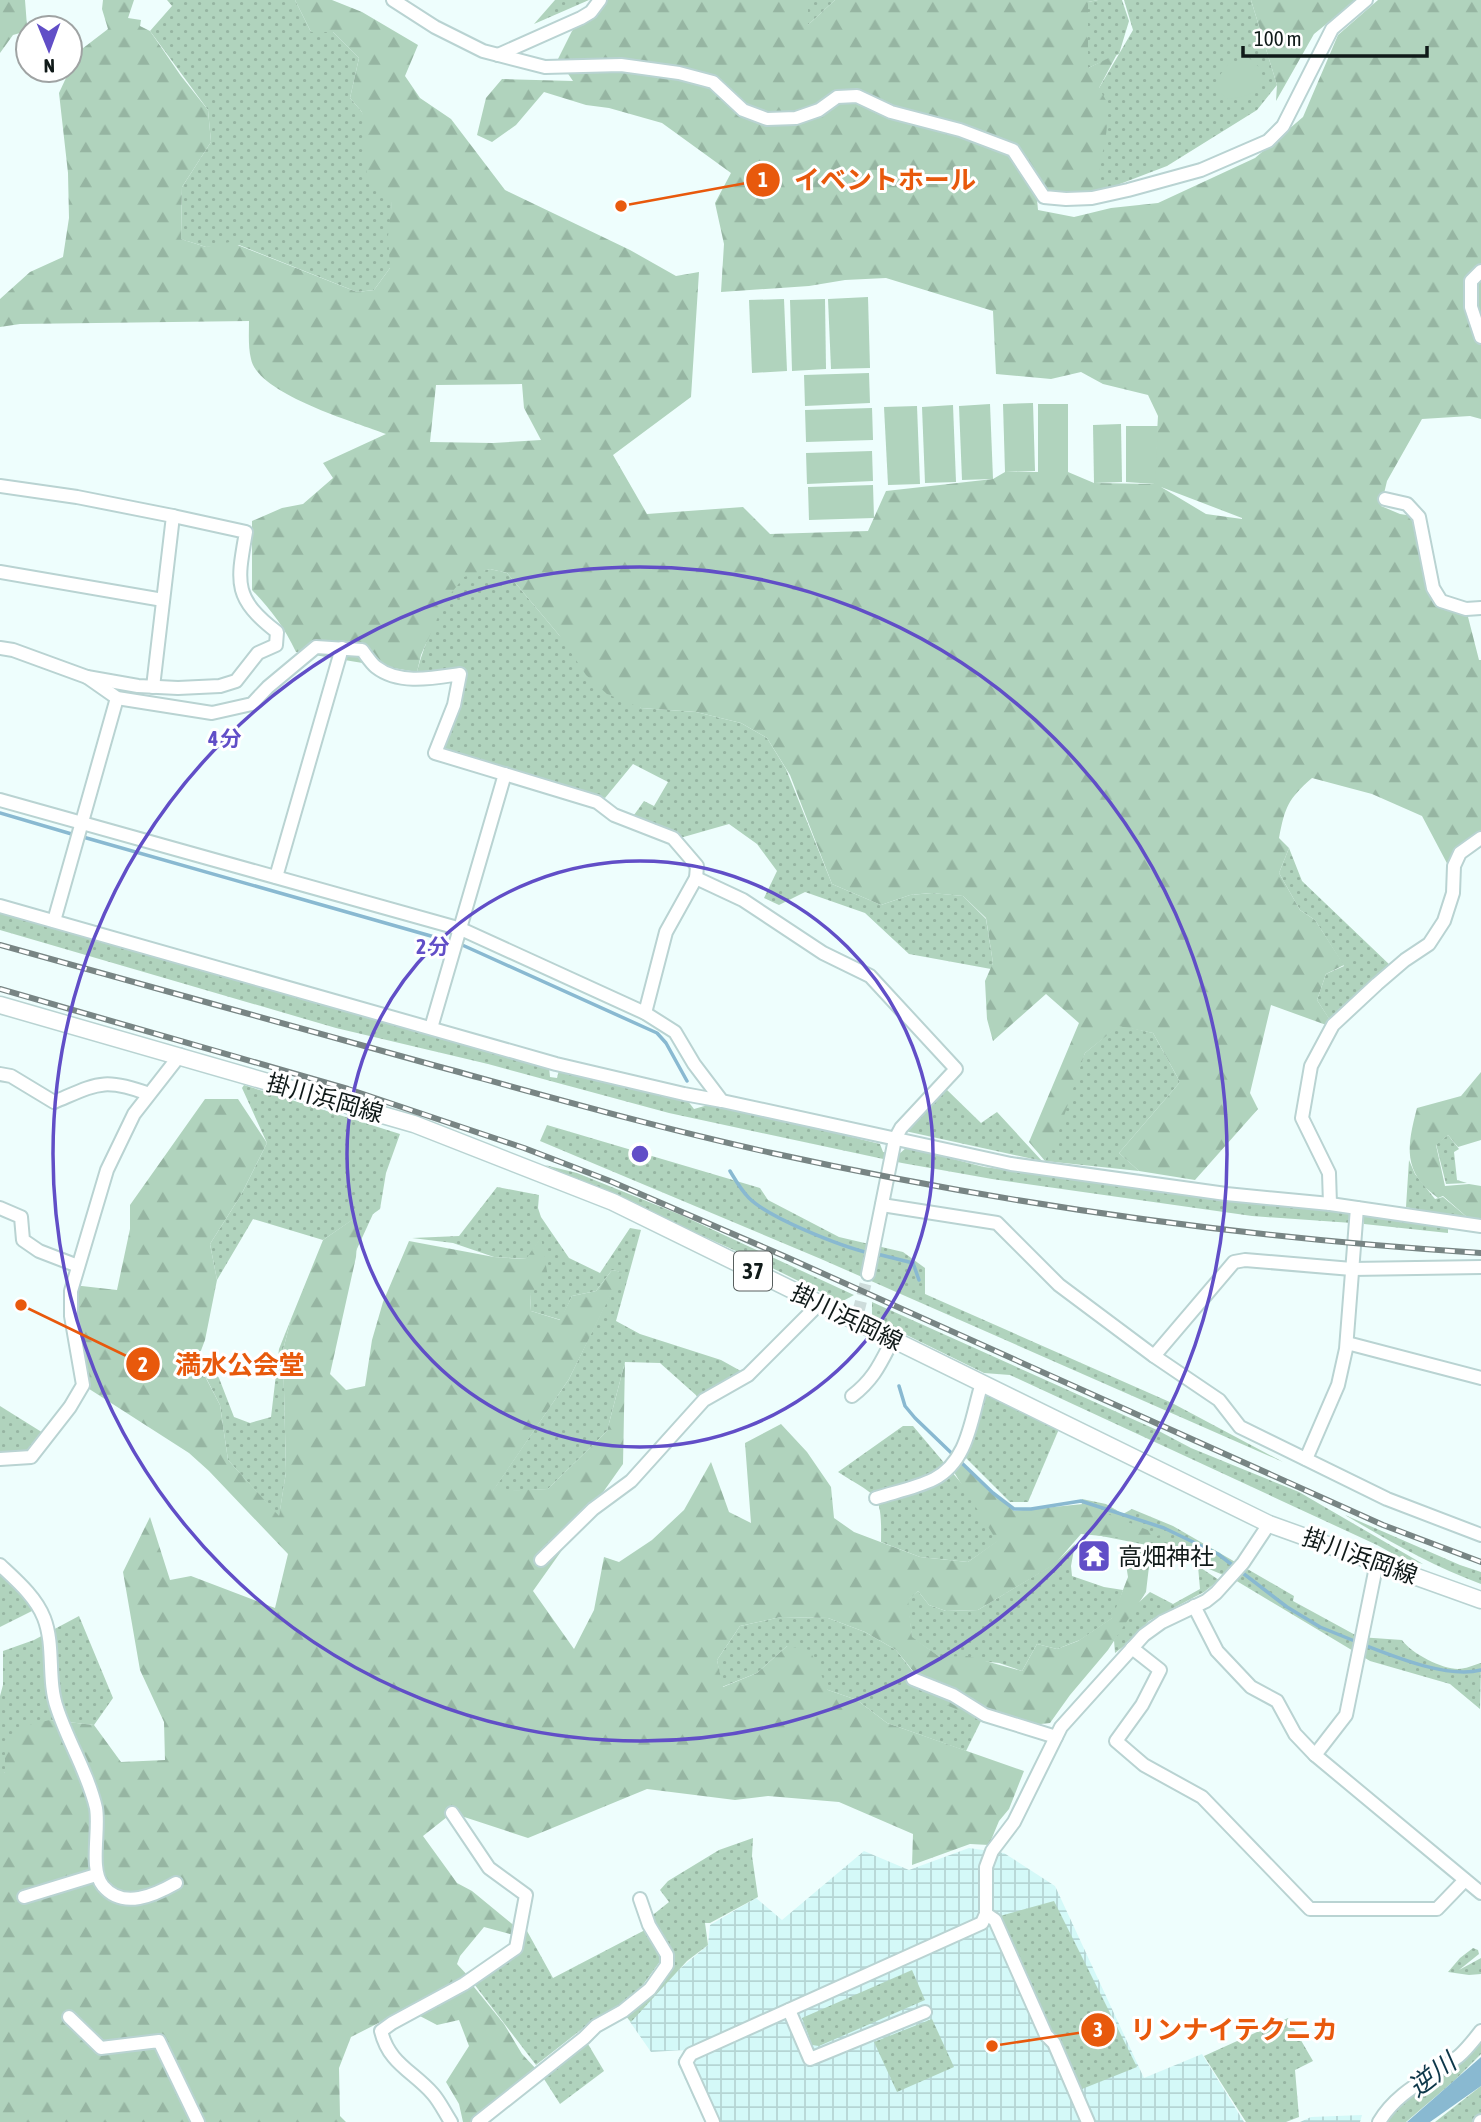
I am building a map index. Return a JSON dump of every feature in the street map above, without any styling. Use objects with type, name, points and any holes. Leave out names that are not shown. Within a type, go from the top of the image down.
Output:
[{"type":"main road","name":"掛川浜岡線","points":[[0,1005],[414,1124],[612,1202],[819,1304],[857,1317],[893,1339],[1269,1524],[1481,1600]]},
{"type":"street","points":[[393,0],[463,43],[498,55],[545,67],[621,65],[680,73],[713,82],[743,110],[767,119],[796,118],[819,110],[837,97],[858,96],[891,112],[960,130],[1013,150],[1044,197],[1092,198],[1201,170],[1269,141],[1283,126],[1332,29],[1366,0]]},
{"type":"street","points":[[498,55],[581,18],[591,12],[600,0]]},
{"type":"street","points":[[1481,271],[1471,281],[1471,307],[1481,337]]},
{"type":"street","points":[[0,486],[77,497],[246,532],[239,573],[242,596],[262,620],[278,632],[276,645],[258,653],[236,681],[220,687],[153,687],[86,677],[13,650],[0,648]]},
{"type":"street","points":[[1385,499],[1407,504],[1419,517],[1433,588],[1441,601],[1466,609],[1481,608]]},
{"type":"street","points":[[153,687],[173,516]]},
{"type":"street","points":[[0,572],[163,600]]},
{"type":"street","points":[[86,677],[117,698],[212,713],[252,704],[316,647],[362,650],[375,667],[394,677],[428,679],[460,674],[454,705],[435,753],[597,802],[614,815],[673,838],[697,866],[696,878],[666,932],[645,1013]]},
{"type":"street","points":[[276,877],[342,648]]},
{"type":"street","points":[[54,921],[117,698]]},
{"type":"street","points":[[431,1028],[505,774]]},
{"type":"street","points":[[0,800],[461,929],[645,1013],[674,1032],[715,1099]]},
{"type":"street","points":[[1330,1204],[1329,1173],[1302,1118],[1311,1066],[1333,1025],[1396,968],[1429,944],[1444,921],[1453,893],[1454,866],[1460,853],[1481,838]]},
{"type":"street","points":[[696,878],[743,900],[823,953],[870,976],[956,1069],[901,1128],[895,1139],[870,1269]]},
{"type":"street","points":[[0,906],[556,1064],[684,1094],[1011,1164],[1481,1226]]},
{"type":"street","points":[[0,1459],[31,1457],[70,1407],[83,1385],[71,1316],[71,1291],[107,1170],[134,1114],[180,1055]]},
{"type":"street","points":[[0,1074],[10,1076],[54,1102],[97,1084],[122,1084],[149,1094]]},
{"type":"street","points":[[881,1205],[997,1223],[1059,1285],[1154,1356],[1219,1400],[1240,1427],[1387,1499],[1481,1535]]},
{"type":"street","points":[[0,1208],[21,1217],[23,1240],[39,1251],[79,1266]]},
{"type":"street","points":[[1306,1459],[1338,1385],[1347,1343],[1357,1208]]},
{"type":"street","points":[[1154,1356],[1234,1262],[1245,1260],[1353,1269],[1481,1267]]},
{"type":"street","points":[[541,1560],[593,1509],[631,1481],[704,1400],[748,1376],[819,1304]]},
{"type":"street","points":[[852,1396],[868,1384],[877,1372],[893,1339]]},
{"type":"street","points":[[1347,1343],[1481,1378]]},
{"type":"street","points":[[876,1498],[932,1480],[947,1471],[957,1459],[982,1383]]},
{"type":"street","points":[[712,2122],[686,2062],[691,2054],[982,1923],[986,1914],[986,1867],[992,1851],[1014,1822],[1061,1727],[1132,1647],[1161,1622],[1216,1593],[1243,1563],[1269,1524]]},
{"type":"street","points":[[1315,1755],[1346,1715],[1377,1562]]},
{"type":"street","points":[[0,1565],[32,1599],[44,1618],[53,1697],[86,1774],[96,1810],[96,1875],[103,1887],[112,1894],[127,1898],[145,1898],[176,1883]]},
{"type":"street","points":[[1194,1606],[1217,1651],[1251,1687],[1277,1701],[1295,1734],[1315,1755],[1481,1894]]},
{"type":"street","points":[[1132,1647],[1160,1670],[1142,1705],[1116,1741],[1144,1765],[1202,1797],[1310,1909],[1437,1909],[1465,1880]]},
{"type":"street","points":[[913,1679],[953,1695],[985,1715],[1056,1737]]},
{"type":"street","points":[[451,2122],[433,2094],[399,2065],[381,2031],[464,1984],[516,1948],[526,1895],[489,1868],[452,1814]]},
{"type":"street","points":[[24,1897],[96,1875]]},
{"type":"street","points":[[478,2122],[596,2026],[623,2011],[650,1989],[667,1965],[667,1955],[649,1925],[640,1899]]},
{"type":"street","points":[[986,1914],[995,1920],[1046,2035],[1054,2043],[1088,2122]]},
{"type":"street","points":[[789,2010],[810,2059],[925,2012]]},
{"type":"street","points":[[69,2017],[101,2048],[159,2041],[198,2122]]},
{"type":"street","points":[[1379,2122],[1387,2109],[1409,2087],[1462,2054],[1481,2031]]},
{"type":"shaded area","points":[[969,1848],[1004,1853],[1055,1886],[1144,2078],[1202,2054],[1244,2122],[705,2122],[677,2062],[684,2050],[651,2052],[628,2019],[669,1978],[708,1945],[710,1925],[756,1898],[782,1920],[864,1851],[909,1870]]},
{"type":"shaded area","points":[[1481,2057],[1481,2086],[1430,2122],[1407,2122]]},
{"type":"shaded area","points":[[1362,2115],[1360,2122],[1300,2122],[1311,2117]]},
{"type":"green space","points":[[0,0],[25,0],[26,14],[14,14],[14,35],[0,53]]},
{"type":"green space","points":[[103,0],[134,0],[128,18],[141,20],[140,26],[150,31],[208,110],[211,142],[182,187],[181,239],[206,247],[230,242],[357,292],[374,290],[390,268],[388,236],[392,202],[367,180],[362,112],[350,98],[359,58],[333,32],[311,32],[295,0],[332,0],[362,12],[418,45],[405,76],[420,98],[451,119],[505,190],[630,250],[676,276],[699,272],[691,397],[613,455],[647,514],[743,507],[770,534],[868,531],[886,491],[993,479],[1005,472],[1068,472],[1094,483],[1154,484],[1158,416],[1148,395],[1103,384],[1081,372],[1051,379],[996,374],[993,311],[886,278],[721,292],[724,244],[715,203],[731,173],[662,123],[544,92],[516,125],[492,142],[477,135],[486,98],[502,79],[573,81],[558,59],[572,31],[599,0],[808,0],[808,25],[835,0],[1098,0],[1088,2],[1088,68],[1117,54],[1099,88],[1108,104],[1105,116],[1105,145],[1100,160],[1099,192],[1059,195],[1036,189],[1038,210],[1074,217],[1111,208],[1158,203],[1255,158],[1303,117],[1338,35],[1378,0],[1481,0],[1481,419],[1470,416],[1422,419],[1387,481],[1381,506],[1400,514],[1419,517],[1441,601],[1466,609],[1481,660],[1481,838],[1450,869],[1422,816],[1372,794],[1312,778],[1293,798],[1283,818],[1279,838],[1289,848],[1279,873],[1300,910],[1315,920],[1344,965],[1326,974],[1317,1000],[1332,1023],[1329,1026],[1271,1005],[1250,1093],[1258,1109],[1195,1180],[1139,1171],[1119,1153],[1180,1082],[1153,1033],[1119,1026],[1085,1053],[1057,1137],[1045,1161],[1029,1142],[1079,1023],[1046,994],[993,1041],[987,1019],[985,981],[993,963],[986,918],[963,896],[931,893],[910,895],[881,905],[832,884],[790,775],[767,738],[741,723],[696,712],[641,708],[607,694],[586,675],[559,635],[507,573],[490,569],[464,577],[445,601],[421,655],[417,672],[296,652],[277,619],[252,590],[252,521],[282,508],[303,504],[333,478],[323,463],[386,434],[309,405],[271,384],[258,372],[251,359],[249,321],[20,324],[0,327],[0,299],[30,272],[63,257],[69,218],[68,173],[59,93],[63,84],[84,84],[84,47],[108,29],[102,9]],"holes":[[[522,384],[524,408],[541,440],[493,443],[430,442],[436,385]],[[1161,487],[1242,518],[1206,514]]]},
{"type":"green space","points":[[167,0],[295,0],[311,32],[333,32],[359,58],[350,98],[362,112],[392,201],[390,268],[374,290],[357,292],[239,245],[206,247],[181,239],[182,187],[211,142],[208,110],[150,31],[172,6]]},
{"type":"green space","points":[[555,0],[589,0],[534,24]]},
{"type":"green space","points":[[807,0],[835,0],[808,25]]},
{"type":"green space","points":[[1122,0],[1129,21],[1119,54],[1088,68],[1088,2]]},
{"type":"green space","points":[[1124,0],[1251,0],[1277,85],[1257,110],[1167,166],[1099,192],[1099,88],[1133,30]]},
{"type":"green space","points":[[1251,0],[1356,0],[1314,34],[1276,101],[1277,85]]},
{"type":"green space","points":[[1248,57],[1260,68],[1264,80],[1248,94],[1226,99],[1219,91],[1217,79],[1228,64]]},
{"type":"green space","points":[[868,297],[870,368],[831,369],[828,299]]},
{"type":"green space","points":[[784,299],[787,371],[752,373],[749,300]]},
{"type":"green space","points":[[825,299],[826,369],[792,371],[790,300]]},
{"type":"green space","points":[[869,373],[870,403],[805,406],[804,375]]},
{"type":"green space","points":[[1033,403],[1035,471],[1005,472],[1003,404]]},
{"type":"green space","points":[[990,404],[993,479],[962,480],[959,406]]},
{"type":"green space","points":[[1038,404],[1068,404],[1068,472],[1038,472]]},
{"type":"green space","points":[[953,405],[956,482],[925,483],[922,407]]},
{"type":"green space","points":[[917,406],[920,484],[888,485],[884,407]]},
{"type":"green space","points":[[872,408],[873,440],[806,442],[805,410]]},
{"type":"green space","points":[[1121,424],[1122,482],[1094,483],[1093,425]]},
{"type":"green space","points":[[1126,426],[1158,426],[1155,484],[1126,482]]},
{"type":"green space","points":[[872,451],[873,481],[807,484],[806,453]]},
{"type":"green space","points":[[873,485],[874,518],[809,520],[808,487]]},
{"type":"green space","points":[[490,569],[507,573],[559,635],[641,708],[696,712],[741,723],[767,738],[786,769],[832,884],[881,905],[910,895],[932,893],[963,896],[986,919],[993,963],[991,969],[909,954],[865,913],[805,892],[779,905],[764,898],[777,871],[757,844],[729,824],[680,838],[634,815],[644,801],[654,806],[668,782],[633,764],[605,798],[444,749],[463,673],[417,672],[435,621],[456,584],[466,575]]},
{"type":"green space","points":[[1289,848],[1302,881],[1392,967],[1333,1025],[1317,1000],[1326,974],[1344,966],[1315,920],[1300,910],[1279,873]]},
{"type":"green space","points":[[0,911],[549,1067],[550,1077],[557,1078],[559,1070],[687,1100],[694,1109],[715,1103],[880,1144],[883,1152],[898,1155],[907,1147],[984,1167],[1348,1212],[1352,1223],[1252,1216],[992,1179],[902,1163],[669,1113],[488,1064],[336,1028],[0,930]]},
{"type":"green space","points":[[1119,1025],[1153,1033],[1180,1082],[1119,1153],[1139,1171],[1045,1161],[1085,1053]]},
{"type":"green space","points":[[1481,1072],[1481,1140],[1458,1147],[1448,1135],[1436,1145],[1445,1186],[1481,1186],[1481,1220],[1468,1218],[1443,1196],[1438,1198],[1426,1188],[1413,1168],[1410,1146],[1417,1108],[1461,1096]]},
{"type":"green space","points":[[244,1085],[400,1134],[386,1173],[380,1209],[373,1214],[356,1251],[358,1216],[323,1240],[253,1219],[217,1280],[210,1244],[241,1195],[267,1143],[242,1088]]},
{"type":"green space","points":[[944,1087],[981,1123],[997,1112],[1042,1161],[905,1131]]},
{"type":"green space","points":[[205,1099],[238,1099],[267,1143],[241,1195],[210,1244],[217,1280],[205,1340],[197,1361],[220,1405],[228,1460],[279,1516],[286,1472],[283,1350],[291,1319],[323,1240],[359,1215],[356,1257],[330,1374],[346,1390],[365,1386],[372,1340],[383,1302],[409,1241],[494,1257],[526,1259],[541,1237],[548,1277],[530,1294],[531,1311],[560,1320],[572,1296],[596,1291],[612,1270],[622,1272],[569,1379],[493,1491],[548,1489],[607,1431],[625,1362],[623,1464],[533,1591],[574,1649],[594,1610],[604,1557],[619,1562],[652,1540],[684,1510],[711,1462],[729,1512],[751,1523],[745,1443],[781,1424],[807,1452],[831,1487],[834,1518],[854,1532],[920,1557],[968,1562],[997,1541],[952,1469],[958,1461],[1014,1511],[1083,1504],[1160,1535],[1145,1540],[1081,1534],[1055,1564],[978,1610],[946,1611],[929,1605],[918,1591],[908,1600],[912,1637],[940,1657],[967,1656],[1022,1671],[1037,1644],[1057,1649],[1078,1641],[1112,1618],[1128,1577],[1124,1552],[1142,1552],[1150,1558],[1146,1592],[1108,1650],[1050,1723],[1006,1728],[938,1702],[896,1650],[865,1632],[828,1618],[781,1617],[740,1626],[717,1660],[723,1687],[757,1673],[787,1646],[810,1650],[828,1690],[857,1700],[887,1723],[1024,1771],[1009,1809],[999,1821],[989,1845],[970,1844],[912,1865],[913,1834],[839,1802],[768,1796],[735,1800],[647,1789],[528,1838],[452,1813],[423,1836],[457,1883],[472,1891],[517,1928],[514,1935],[484,1927],[460,1956],[457,1964],[469,1977],[351,2037],[339,2068],[340,2116],[346,2122],[0,2122],[0,1778],[5,1772],[5,1750],[19,1727],[50,1720],[94,1725],[121,1762],[165,1760],[164,1722],[140,1670],[123,1572],[150,1517],[170,1580],[191,1576],[275,1608],[288,1554],[189,1453],[83,1385],[73,1285],[117,1290],[130,1229],[130,1205]]},
{"type":"green space","points":[[547,1125],[760,1188],[768,1200],[839,1237],[903,1252],[925,1268],[925,1294],[1172,1403],[1283,1462],[821,1259],[540,1141]]},
{"type":"green space","points":[[1448,1135],[1459,1149],[1454,1152],[1457,1180],[1467,1183],[1446,1184],[1436,1144]]},
{"type":"green space","points":[[1409,1160],[1415,1174],[1435,1199],[1443,1197],[1468,1218],[1446,1217],[1406,1207]]},
{"type":"green space","points":[[545,1165],[577,1173],[681,1215],[854,1295],[841,1302],[756,1260]]},
{"type":"green space","points":[[497,1187],[539,1195],[538,1208],[541,1217],[569,1258],[600,1273],[630,1228],[641,1230],[616,1321],[640,1334],[721,1360],[748,1375],[697,1396],[660,1363],[625,1362],[607,1431],[548,1489],[492,1492],[569,1379],[621,1272],[612,1270],[596,1291],[572,1296],[561,1320],[531,1311],[530,1294],[541,1238],[527,1259],[494,1257],[453,1243],[412,1238],[459,1236]]},
{"type":"green space","points":[[1370,1214],[1448,1229],[1448,1233],[1364,1224],[1364,1217]]},
{"type":"green space","points":[[872,1302],[1157,1430],[1191,1448],[1299,1492],[1423,1564],[1397,1556],[1010,1375],[984,1373],[872,1318]]},
{"type":"green space","points":[[291,1319],[283,1350],[286,1472],[279,1517],[228,1460],[220,1405],[197,1360],[200,1352],[219,1378],[234,1417],[250,1423],[271,1417],[279,1349]]},
{"type":"green space","points":[[985,1391],[1059,1429],[1028,1502],[1010,1502],[966,1458],[963,1448]]},
{"type":"green space","points":[[0,1406],[48,1436],[31,1457],[0,1459]]},
{"type":"green space","points":[[903,1426],[913,1426],[995,1523],[998,1541],[968,1562],[920,1557],[881,1542],[880,1513],[875,1498],[838,1472]]},
{"type":"green space","points":[[1082,1499],[1106,1504],[1123,1514],[1132,1509],[1173,1526],[1294,1596],[1293,1601],[1359,1637],[1402,1640],[1420,1655],[1436,1664],[1451,1668],[1464,1668],[1481,1663],[1480,1709],[1450,1684],[1370,1661],[1235,1580],[1157,1547],[1081,1532]]},
{"type":"green space","points":[[1345,1515],[1481,1572],[1481,1584],[1412,1553]]},
{"type":"green space","points":[[1075,1544],[1072,1576],[1104,1587],[1123,1590],[1114,1617],[1080,1640],[1057,1649],[1037,1644],[1022,1671],[999,1663],[940,1657],[912,1638],[907,1600],[918,1591],[929,1605],[946,1611],[978,1610],[1054,1564]]},
{"type":"green space","points":[[0,1565],[38,1608],[0,1627]]},
{"type":"green space","points":[[1198,1566],[1219,1580],[1204,1592],[1149,1621],[1133,1639],[1115,1653],[1114,1640],[1135,1606],[1150,1592],[1173,1604],[1200,1589]]},
{"type":"green space","points":[[79,1616],[113,1698],[94,1725],[50,1720],[5,1772],[0,1783],[3,1651],[34,1640]]},
{"type":"green space","points":[[781,1617],[828,1618],[865,1632],[896,1650],[917,1677],[982,1719],[966,1751],[887,1723],[857,1700],[828,1690],[787,1646],[757,1673],[722,1687],[717,1660],[740,1626]]},
{"type":"green space","points":[[753,1838],[752,1856],[758,1897],[710,1923],[705,1923],[708,1945],[687,1961],[631,2022],[624,2014],[672,1955],[649,1918],[669,1902],[660,1890],[668,1881],[719,1850]]},
{"type":"green space","points":[[1054,1901],[1137,2067],[1077,2091],[993,1918]]},
{"type":"green space","points":[[645,1930],[661,1960],[632,2000],[582,2029],[536,2065],[471,1980],[516,1948],[527,1931],[553,1978]]},
{"type":"green space","points":[[1473,1948],[1478,1950],[1479,1954],[1459,1970],[1481,1958],[1481,1974],[1448,1972],[1460,1958]]},
{"type":"green space","points":[[912,1970],[925,2000],[819,2046],[812,2045],[802,2018]]},
{"type":"green space","points":[[470,1982],[504,2024],[522,2054],[538,2071],[470,2122],[463,2122],[459,2104],[446,2082],[469,2046],[459,2020],[437,2025],[418,2015]]},
{"type":"green space","points":[[1288,2018],[1313,2061],[1295,2070],[1299,2117],[1286,2122],[1246,2122],[1204,2056]]},
{"type":"green space","points":[[932,2019],[954,2067],[897,2092],[874,2042]]},
{"type":"green space","points":[[1481,2035],[1481,2054],[1455,2080],[1406,2122],[1383,2122],[1391,2108]]},
{"type":"green space","points":[[588,2044],[604,2071],[560,2104],[544,2079]]},
{"type":"green space","points":[[1481,2086],[1481,2114],[1473,2122],[1435,2122]]},
{"type":"waterway","points":[[0,813],[75,835]]},
{"type":"waterway","points":[[83,837],[452,942]]},
{"type":"waterway","points":[[460,944],[657,1033],[666,1043],[687,1081]]},
{"type":"waterway","points":[[730,1171],[749,1198],[772,1214],[824,1238],[869,1253]]},
{"type":"waterway","points":[[877,1254],[913,1263],[919,1280]]},
{"type":"waterway","points":[[899,1386],[905,1406],[915,1418],[993,1493],[1014,1509],[1081,1501],[1164,1528],[1218,1554],[1287,1607],[1320,1627],[1357,1642]]},
{"type":"waterway","points":[[1364,1645],[1406,1661],[1438,1669],[1454,1672],[1481,1670]]},
{"type":"tunnel","points":[[858,1313],[868,1274]]},
{"type":"railway","points":[[0,945],[602,1111],[729,1143],[860,1171],[1036,1203],[1214,1228],[1481,1253]]},
{"type":"railway","points":[[0,989],[348,1089],[524,1148],[610,1181],[784,1256],[1383,1525],[1481,1562]]},
{"type":"place","name":"イベントホール","points":[[621,206]]},
{"type":"place","name":"満水公会堂","points":[[21,1305]]},
{"type":"place","name":"高畑神社","points":[[1094,1556]]},
{"type":"place","name":"リンナイテクニカ","points":[[992,2046]]},
{"type":"water label","name":"逆川","points":[[1432,2075]]}]
